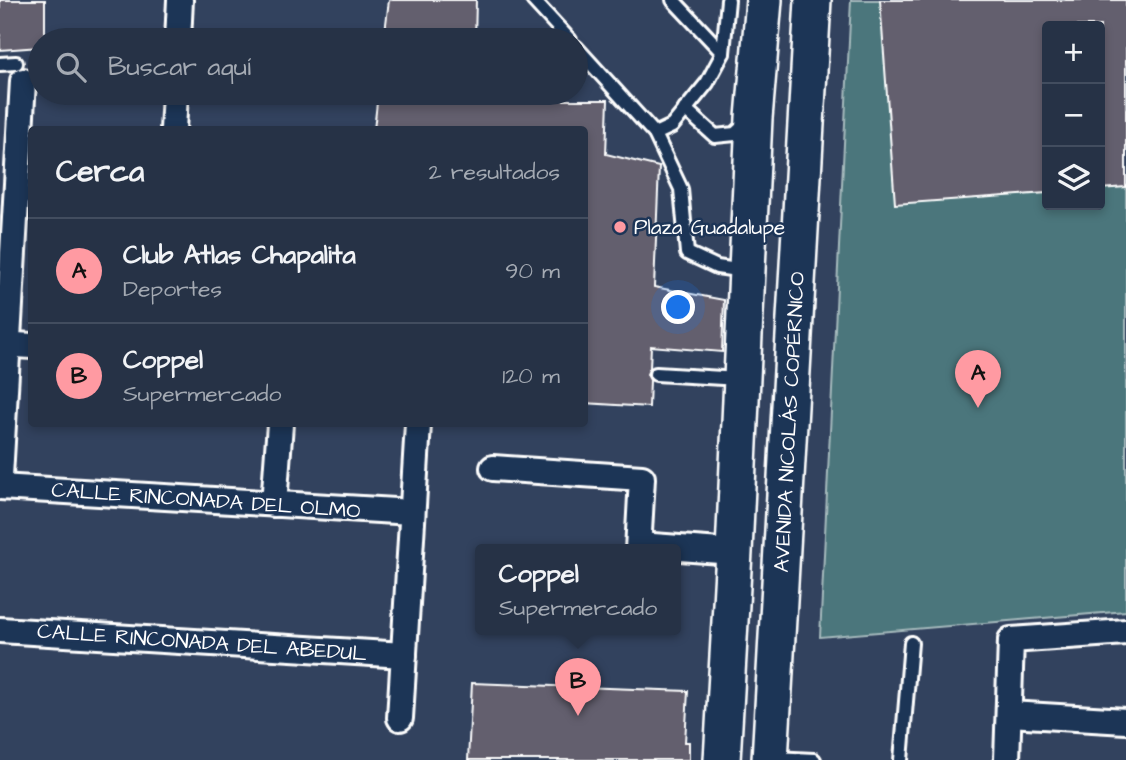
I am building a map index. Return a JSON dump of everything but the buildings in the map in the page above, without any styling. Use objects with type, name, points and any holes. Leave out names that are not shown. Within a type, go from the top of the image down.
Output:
[{"type":"street","points":[[179,28],[180,0]]},
{"type":"street","points":[[722,760],[754,118],[764,0]]},
{"type":"street","name":"AVENIDA NICOLÁS COPÉRNICO","points":[[770,759],[813,0]]},
{"type":"street","points":[[0,476],[13,345],[10,142],[20,72]]},
{"type":"street","points":[[173,126],[174,105]]},
{"type":"street","points":[[274,504],[279,427]]},
{"type":"street","points":[[400,718],[418,427]]},
{"type":"street","points":[[493,468],[642,478],[638,544]]},
{"type":"street","name":"CALLE RINCONADA DEL OLMO","points":[[0,487],[412,512]]},
{"type":"street","points":[[681,549],[734,552]]},
{"type":"street","name":"CALLE RINCONADA DEL ABEDUL","points":[[0,630],[404,654]]},
{"type":"street","points":[[1007,760],[1011,640],[1126,632]]},
{"type":"street","points":[[1009,714],[1126,721]]},
{"type":"lane","points":[[533,0],[559,28]]},
{"type":"lane","points":[[673,0],[723,53]]},
{"type":"lane","points":[[656,134],[672,126],[707,83],[723,53],[728,0]]},
{"type":"lane","points":[[588,60],[656,134],[681,189],[687,253],[717,267],[747,271]]},
{"type":"lane","points":[[0,64],[20,72]]},
{"type":"lane","points":[[685,109],[715,135],[735,134],[754,118]]},
{"type":"lane","points":[[656,374],[742,379]]},
{"type":"lane","points":[[901,760],[911,643]]},
{"type":"lane","points":[[770,759],[814,760]]},
{"type":"green space","points":[[851,0],[1126,0],[1126,611],[820,637]]},
{"type":"place","name":"Plaza Guadalupe","points":[[620,227]]},
{"type":"place","name":"Club Atlas Chapalita","points":[[978,408]]},
{"type":"place","name":"Coppel","points":[[578,716]]}]
